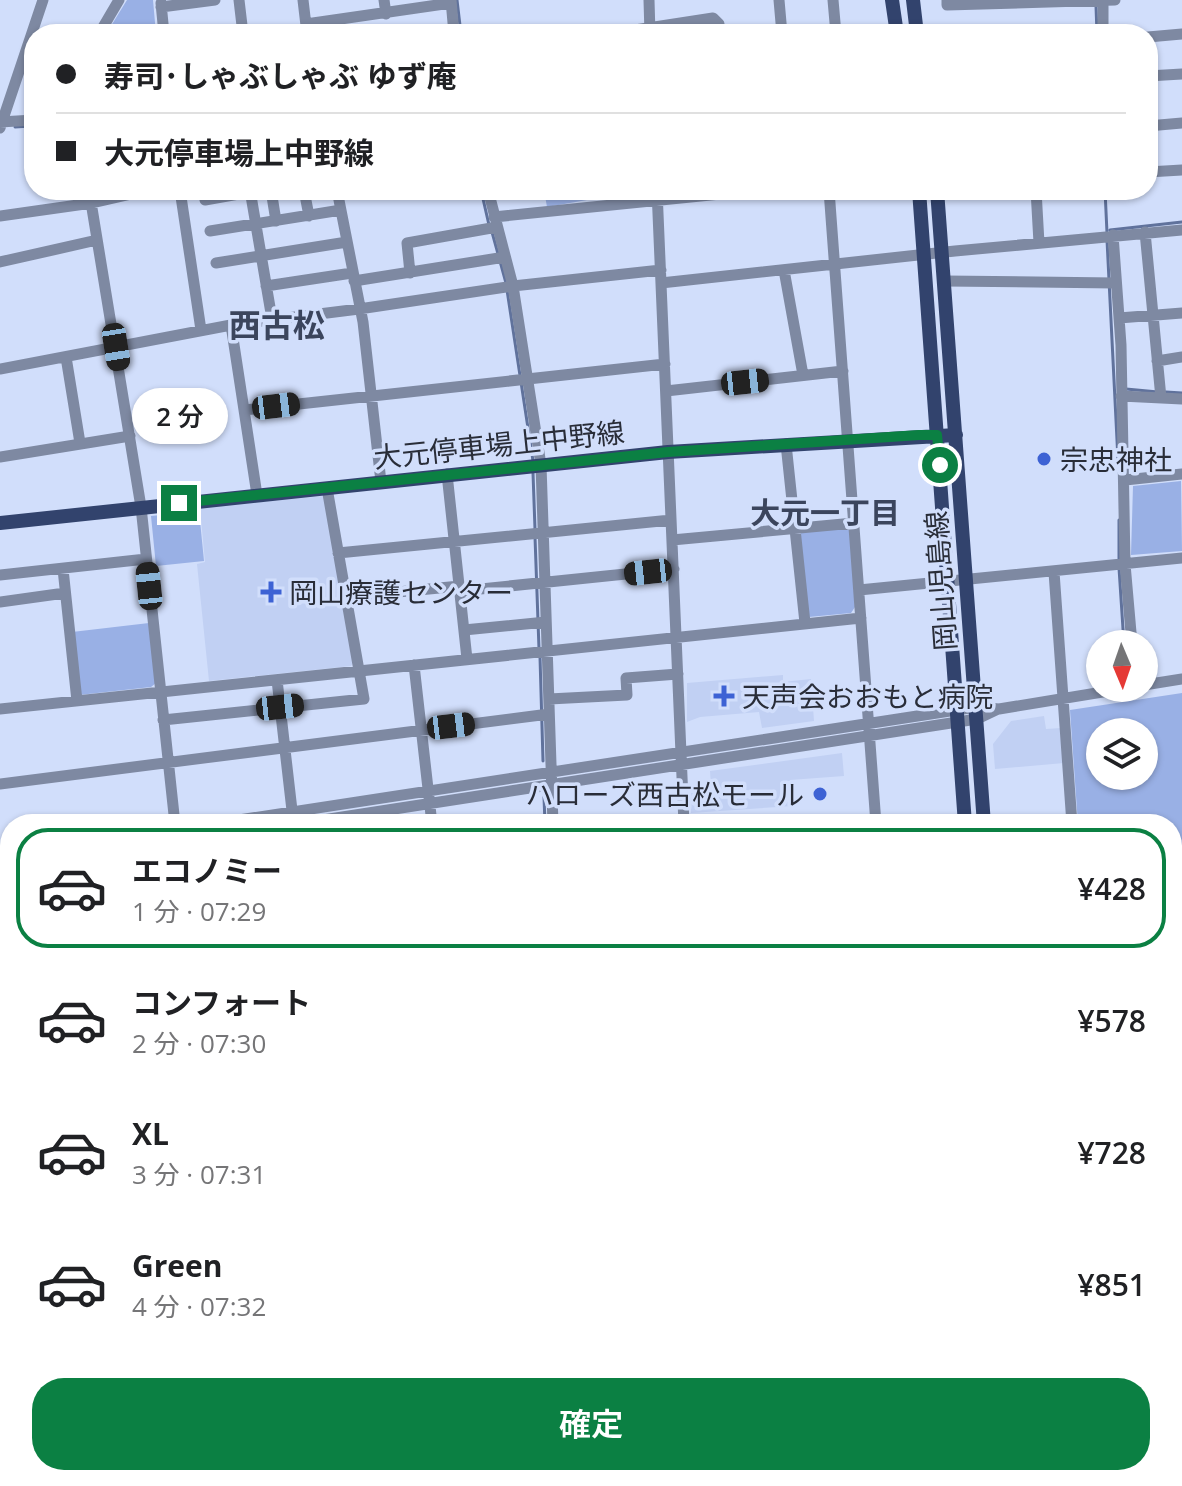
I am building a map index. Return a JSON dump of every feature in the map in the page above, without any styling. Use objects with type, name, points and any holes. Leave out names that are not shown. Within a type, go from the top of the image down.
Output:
[{"type":"main road","points":[[892,0],[896,24]]},
{"type":"main road","points":[[913,0],[916,24]]},
{"type":"main road","name":"岡山児島線","points":[[920,200],[964,814]]},
{"type":"main road","name":"岡山児島線","points":[[938,200],[983,814]]},
{"type":"main road","name":"大元停車場上中野線","points":[[0,523],[668,452],[956,435]]},
{"type":"street","points":[[35,24],[43,0]]},
{"type":"street","points":[[105,24],[119,0]]},
{"type":"street","points":[[163,24],[161,3],[215,0]]},
{"type":"street","points":[[239,0],[242,24]]},
{"type":"street","points":[[303,0],[306,24]]},
{"type":"street","points":[[384,0],[386,14]]},
{"type":"street","points":[[649,0],[650,24]]},
{"type":"street","points":[[779,0],[781,24]]},
{"type":"street","points":[[833,0],[835,24]]},
{"type":"street","points":[[947,0],[947,5],[1115,0]]},
{"type":"street","points":[[333,24],[452,1],[453,24]]},
{"type":"street","points":[[1097,1],[1101,24]]},
{"type":"street","points":[[684,24],[713,18],[719,24]]},
{"type":"street","points":[[1158,36],[1182,34]]},
{"type":"street","points":[[24,56],[1,124],[24,121]]},
{"type":"street","points":[[1158,75],[1182,74]]},
{"type":"street","points":[[1158,125],[1182,123]]},
{"type":"street","points":[[1158,171],[1182,170]]},
{"type":"street","points":[[91,200],[141,507],[174,814]]},
{"type":"street","points":[[0,216],[105,200]]},
{"type":"street","points":[[182,200],[201,330]]},
{"type":"street","points":[[252,200],[272,319]]},
{"type":"street","points":[[273,200],[276,221]]},
{"type":"street","points":[[306,200],[309,216]]},
{"type":"street","points":[[339,200],[359,309],[381,482]]},
{"type":"street","points":[[489,200],[508,286],[522,380],[541,465],[538,532],[541,622],[549,699],[544,714],[553,814]]},
{"type":"street","points":[[410,273],[407,243],[630,200]]},
{"type":"street","points":[[657,200],[684,814]]},
{"type":"street","points":[[830,200],[875,814]]},
{"type":"street","points":[[1037,200],[1039,243]]},
{"type":"street","points":[[210,231],[341,210]]},
{"type":"street","points":[[0,369],[231,325],[508,286],[784,270],[1182,230]]},
{"type":"street","points":[[1145,232],[1160,394]]},
{"type":"street","points":[[1109,235],[1111,283],[1119,318],[1125,480],[1121,564],[1130,630]]},
{"type":"street","points":[[0,262],[97,240]]},
{"type":"street","points":[[216,263],[347,242]]},
{"type":"street","points":[[266,286],[410,273],[501,258]]},
{"type":"street","points":[[784,270],[803,375]]},
{"type":"street","points":[[945,281],[1111,283]]},
{"type":"street","points":[[1119,318],[1182,313]]},
{"type":"street","points":[[231,325],[257,495]]},
{"type":"street","points":[[66,357],[80,443]]},
{"type":"street","points":[[1157,361],[1182,357]]},
{"type":"street","points":[[244,410],[665,364]]},
{"type":"street","points":[[666,391],[843,371]]},
{"type":"street","points":[[1121,396],[1160,394],[1182,399]]},
{"type":"street","points":[[0,457],[130,436]]},
{"type":"street","points":[[786,444],[805,623]]},
{"type":"street","points":[[447,474],[467,659]]},
{"type":"street","points":[[1125,480],[1182,474]]},
{"type":"street","points":[[163,720],[364,699],[327,488]]},
{"type":"street","points":[[338,553],[671,520]]},
{"type":"street","points":[[672,540],[854,523]]},
{"type":"street","points":[[859,590],[1182,558]]},
{"type":"street","points":[[0,575],[146,559]]},
{"type":"street","points":[[63,569],[77,701]]},
{"type":"street","points":[[346,597],[540,583],[674,569]]},
{"type":"street","points":[[1054,572],[1071,814]]},
{"type":"street","points":[[0,602],[65,593]]},
{"type":"street","points":[[0,709],[861,618]]},
{"type":"street","points":[[464,630],[541,622]]},
{"type":"street","points":[[414,665],[431,814]]},
{"type":"street","points":[[549,699],[627,695],[626,678],[678,674]]},
{"type":"street","points":[[1158,683],[1182,679]]},
{"type":"street","points":[[277,680],[293,814]]},
{"type":"street","points":[[348,814],[552,786],[681,760],[1086,694]]},
{"type":"street","points":[[0,784],[544,714]]},
{"type":"street","points":[[321,814],[428,790],[681,760]]},
{"type":"shaded area","points":[[127,0],[153,0],[155,24],[112,24]]},
{"type":"shaded area","points":[[546,200],[587,200],[547,207]]},
{"type":"shaded area","points":[[1181,481],[1182,551],[1131,555],[1133,486]]},
{"type":"shaded area","points":[[324,496],[353,663],[351,666],[209,681],[197,564],[205,562],[200,508]]},
{"type":"shaded area","points":[[199,511],[204,561],[156,566],[151,516]]},
{"type":"shaded area","points":[[845,527],[850,531],[855,607],[851,613],[809,617],[799,535],[802,532]]},
{"type":"shaded area","points":[[149,623],[156,683],[151,687],[79,695],[72,632]]},
{"type":"shaded area","points":[[783,675],[783,682],[811,679],[814,721],[762,728],[759,712],[700,717],[687,722],[687,683]]},
{"type":"shaded area","points":[[1182,693],[1182,814],[1077,814],[1070,710],[1123,702],[1158,702],[1158,697]]},
{"type":"shaded area","points":[[1044,716],[1046,729],[1061,728],[1064,763],[995,769],[993,744],[1011,721]]},
{"type":"shaded area","points":[[842,753],[844,776],[790,780],[792,806],[691,813],[691,793],[703,793],[711,786],[710,771]]},
{"type":"waterway","points":[[457,0],[460,24]]},
{"type":"waterway","points":[[1096,6],[1097,24]]},
{"type":"waterway","points":[[15,127],[24,126]]},
{"type":"waterway","points":[[483,200],[489,225]]},
{"type":"waterway","points":[[1105,200],[1107,233]]},
{"type":"waterway","points":[[1110,230],[1182,222]]},
{"type":"waterway","points":[[492,232],[506,283]]},
{"type":"waterway","points":[[1107,240],[1118,460]]},
{"type":"waterway","points":[[507,290],[533,461]]},
{"type":"waterway","points":[[1126,389],[1158,392]]},
{"type":"waterway","points":[[1166,392],[1182,393]]},
{"type":"waterway","points":[[533,473],[535,529]]},
{"type":"waterway","points":[[1119,520],[1119,560]]},
{"type":"waterway","points":[[535,537],[539,649]]},
{"type":"waterway","points":[[1119,568],[1123,630]]},
{"type":"waterway","points":[[540,657],[543,761]]},
{"type":"waterway","points":[[544,797],[545,814]]},
{"type":"place","name":"宗忠神社","points":[[1044,459]]},
{"type":"place","name":"岡山療護センター","points":[[271,592]]},
{"type":"place","name":"天声会おおもと病院","points":[[724,696]]},
{"type":"place","name":"ハローズ西古松モール","points":[[820,794]]},
{"type":"district","name":"西古松","points":[[277,324]]},
{"type":"district","name":"大元一丁目","points":[[825,512]]},
{"type":"route","points":[[179,503],[668,452],[919,435],[937,435],[940,465]]}]
